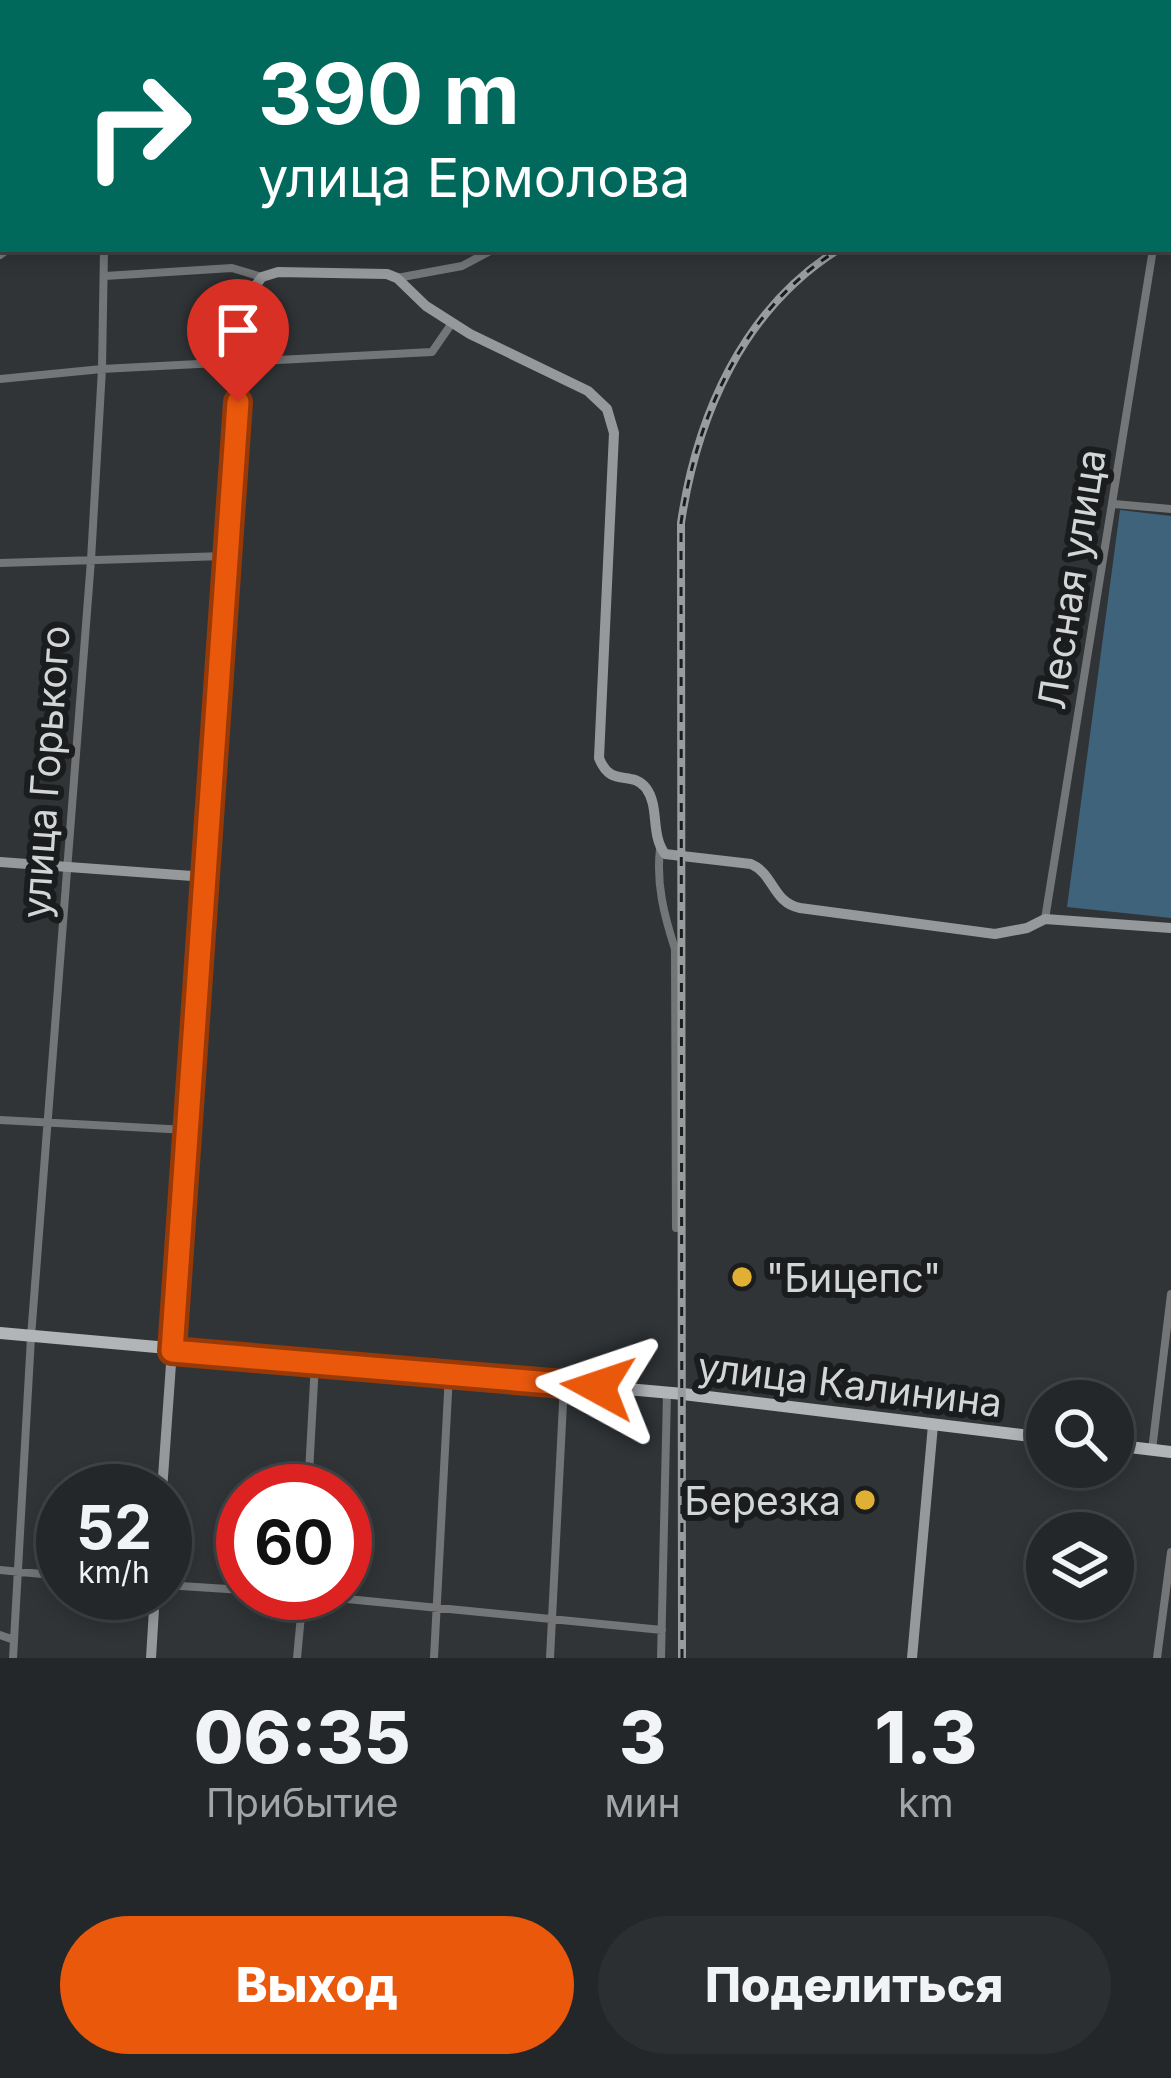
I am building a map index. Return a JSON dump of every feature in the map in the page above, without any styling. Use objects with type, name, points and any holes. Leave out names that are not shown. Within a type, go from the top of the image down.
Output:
[{"type":"main road","name":"улица Калинина","points":[[0,1333],[667,1393],[1026,1436]]},
{"type":"main road","points":[[1134,1448],[1171,1452]]},
{"type":"street","name":"улица Горького","points":[[13,1658],[32,1337],[91,560],[104,252]]},
{"type":"street","points":[[397,278],[462,266],[488,252]]},
{"type":"street","name":"Лесная улица","points":[[1045,919],[1153,252]]},
{"type":"street","points":[[106,276],[232,268],[262,277],[278,272],[387,274],[452,322],[589,391],[607,409],[614,434],[599,758],[610,775],[647,789],[660,848],[657,869],[663,911],[675,949],[676,1228]]},
{"type":"street","points":[[164,1464],[225,556],[242,363],[253,290],[262,277]]},
{"type":"street","points":[[0,379],[102,369],[432,352],[452,322]]},
{"type":"street","points":[[1114,504],[1171,509]]},
{"type":"street","points":[[0,563],[225,556]]},
{"type":"street","points":[[660,848],[671,857],[761,868],[780,900],[800,908],[995,934],[1045,919],[1171,928]]},
{"type":"street","points":[[0,862],[206,877]]},
{"type":"street","points":[[0,1120],[188,1130]]},
{"type":"street","points":[[1152,1450],[1171,1294]]},
{"type":"street","points":[[309,1464],[315,1364]]},
{"type":"street","points":[[434,1658],[449,1374]]},
{"type":"street","points":[[550,1658],[564,1384]]},
{"type":"street","points":[[661,1658],[667,1393]]},
{"type":"street","points":[[912,1658],[933,1425]]},
{"type":"street","points":[[1157,1658],[1171,1552]]},
{"type":"street","points":[[0,1570],[36,1574]]},
{"type":"street","points":[[372,1600],[662,1630]]},
{"type":"street","points":[[151,1658],[153,1620]]},
{"type":"street","points":[[297,1658],[301,1620]]},
{"type":"street","points":[[0,1635],[14,1640]]},
{"type":"shaded area","points":[[1120,510],[1171,516],[1171,918],[1067,907]]},
{"type":"railway","points":[[682,1658],[681,523],[699,443],[730,368],[776,302],[835,252]]},
{"type":"place","name":"\"Бицепс\"","points":[[742,1277]]},
{"type":"place","name":"Березка","points":[[865,1500]]},
{"type":"route","points":[[238,402],[172,1351],[598,1387]]}]
